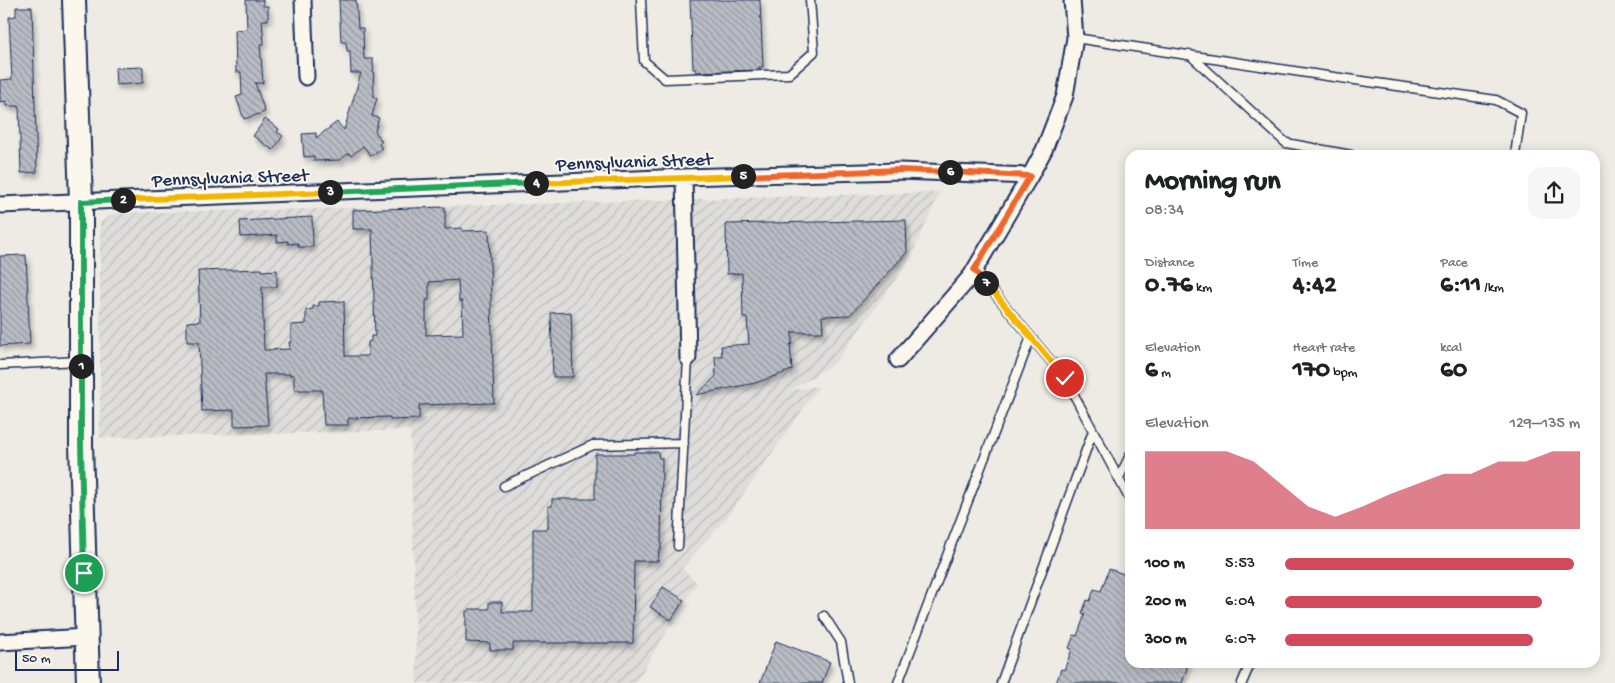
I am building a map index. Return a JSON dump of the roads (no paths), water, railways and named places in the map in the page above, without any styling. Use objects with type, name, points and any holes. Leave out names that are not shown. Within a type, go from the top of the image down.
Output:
[{"type":"main road","points":[[74,0],[81,202],[81,444],[88,683]]},
{"type":"street","points":[[303,0],[306,77]]},
{"type":"street","points":[[898,360],[974,270],[1044,150],[1065,96],[1074,38],[1072,0]]},
{"type":"street","name":"Pennsylvania Street","points":[[0,204],[900,170],[1030,176]]},
{"type":"street","points":[[684,177],[688,358]]},
{"type":"street","points":[[0,642],[86,638]]},
{"type":"lane","points":[[641,0],[644,61],[665,79],[789,74],[814,52],[810,0]]},
{"type":"lane","points":[[1074,38],[1496,100],[1521,112],[1516,150]]},
{"type":"lane","points":[[1189,54],[1286,143],[1324,150]]},
{"type":"lane","points":[[974,270],[1065,378],[1125,490]]},
{"type":"lane","points":[[898,683],[1031,336]]},
{"type":"lane","points":[[678,546],[688,358]]},
{"type":"lane","points":[[0,365],[81,361]]},
{"type":"lane","points":[[1001,683],[1094,431]]},
{"type":"lane","points":[[504,486],[593,446],[684,443]]},
{"type":"lane","points":[[1119,478],[1125,465]]},
{"type":"lane","points":[[824,616],[841,642],[848,683]]},
{"type":"lane","points":[[1242,683],[1248,668]]}]
